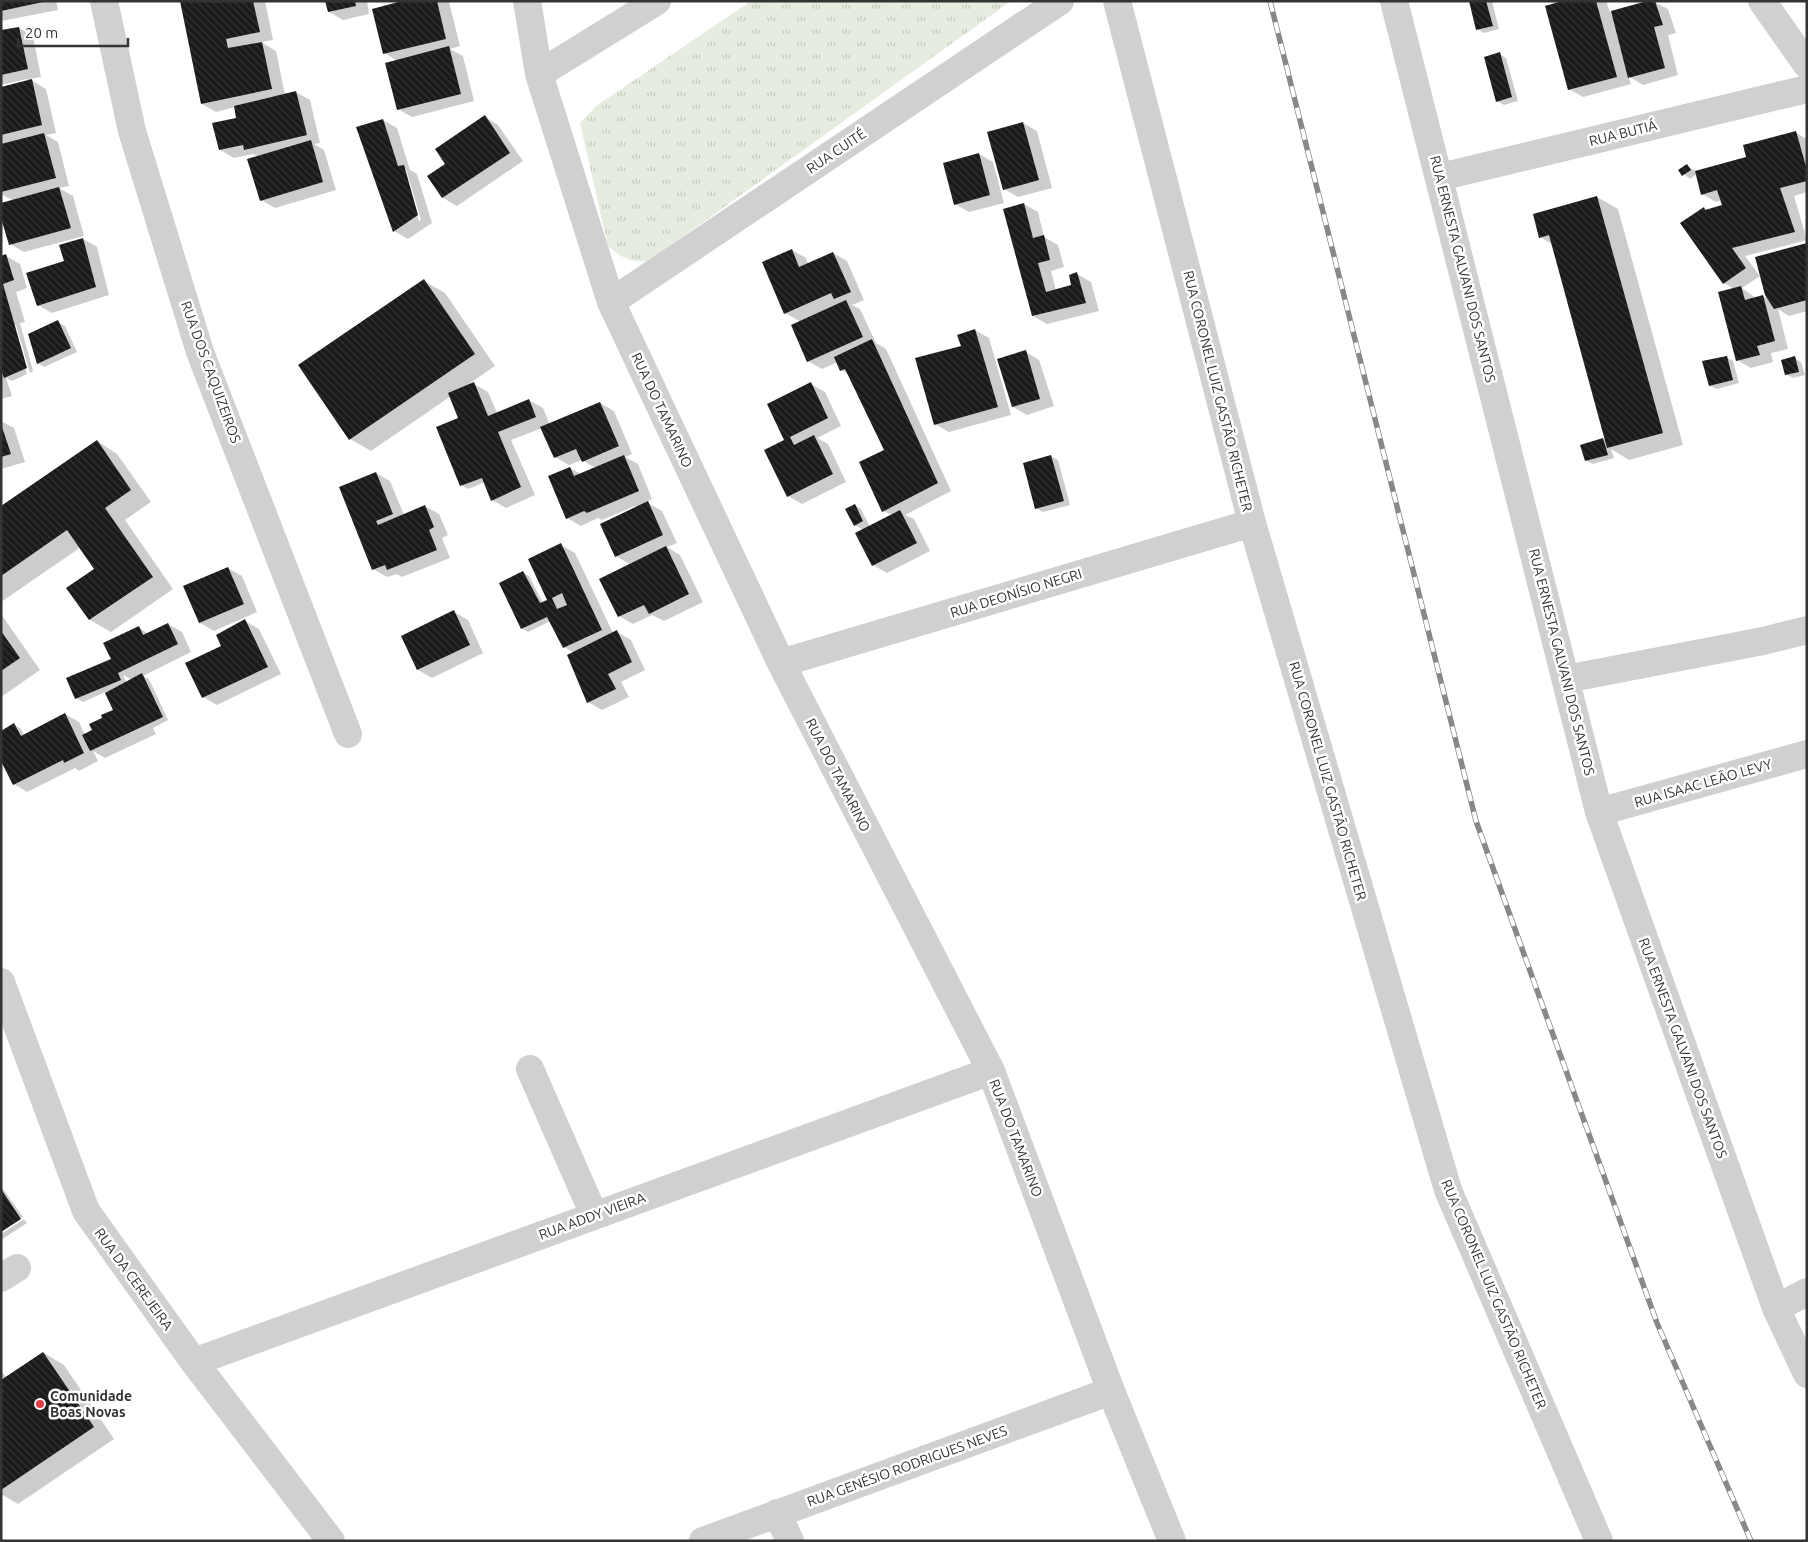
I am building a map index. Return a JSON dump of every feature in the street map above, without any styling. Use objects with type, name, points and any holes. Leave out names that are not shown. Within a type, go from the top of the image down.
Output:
[{"type":"street","name":"RUA DOS CAQUIZEIROS","points":[[104,1],[132,131],[200,352],[348,734]]},
{"type":"street","name":"RUA DO TAMARINO","points":[[528,1],[540,74],[611,302],[781,663],[991,1071],[1111,1392],[1172,1541]]},
{"type":"street","points":[[540,74],[657,1]]},
{"type":"street","name":"RUA CUITÉ","points":[[611,302],[1060,1]]},
{"type":"street","name":"RUA CORONEL LUIZ GASTÃO RICHETER","points":[[1118,1],[1252,523],[1448,1190],[1599,1541]]},
{"type":"street","name":"RUA ERNESTA GALVANI DOS SANTOS","points":[[1394,1],[1599,812],[1776,1308],[1807,1374]]},
{"type":"street","points":[[1762,1],[1807,65]]},
{"type":"street","name":"RUA BUTIÁ","points":[[1440,177],[1807,89]]},
{"type":"street","name":"RUA DEONÍSIO NEGRI","points":[[781,663],[1252,523]]},
{"type":"street","points":[[1566,678],[1763,641],[1807,630]]},
{"type":"street","name":"RUA ISAAC LEÃO LEVY","points":[[1599,812],[1807,754]]},
{"type":"street","name":"RUA DA CEREJEIRA","points":[[1,982],[86,1211],[194,1362],[331,1541]]},
{"type":"street","points":[[530,1069],[594,1216]]},
{"type":"street","name":"RUA ADDY VIEIRA","points":[[194,1362],[991,1071]]},
{"type":"street","points":[[1776,1308],[1807,1292]]},
{"type":"street","name":"RUA GENÉSIO RODRIGUES NEVES","points":[[703,1541],[1111,1392]]},
{"type":"street","points":[[777,1513],[790,1541]]},
{"type":"green space","points":[[751,1],[1011,1],[649,261],[637,261],[622,257],[608,246],[580,123],[596,106]]},
{"type":"building","points":[[1,1],[43,1],[43,2],[1,11]]},
{"type":"building","points":[[180,1],[253,1],[260,32],[226,39],[228,48],[262,42],[272,89],[201,104]]},
{"type":"building","points":[[325,1],[355,1],[356,6],[328,12]]},
{"type":"building","points":[[402,1],[437,1],[446,39],[383,54],[372,9]]},
{"type":"building","points":[[1469,1],[1486,1],[1493,26],[1476,30]]},
{"type":"building","points":[[1562,1],[1596,1],[1617,77],[1568,90],[1545,6]]},
{"type":"building","points":[[1647,1],[1655,1],[1663,25],[1654,27],[1665,68],[1628,78],[1611,11]]},
{"type":"building","points":[[19,27],[28,69],[1,75],[1,30]]},
{"type":"building","points":[[449,46],[461,94],[397,110],[385,63]]},
{"type":"building","points":[[1500,52],[1512,97],[1496,102],[1484,57]]},
{"type":"building","points":[[32,79],[42,125],[1,135],[1,87]]},
{"type":"building","points":[[296,91],[307,135],[244,150],[243,145],[219,150],[212,123],[236,118],[234,106]]},
{"type":"building","points":[[485,115],[510,153],[442,198],[427,176],[445,164],[435,149]]},
{"type":"building","points":[[383,119],[398,166],[404,165],[418,215],[393,232],[356,127]]},
{"type":"building","points":[[1023,122],[1039,180],[1003,190],[987,132]]},
{"type":"building","points":[[1796,131],[1807,170],[1807,181],[1780,188],[1795,232],[1732,248],[1746,268],[1723,284],[1680,223],[1704,207],[1705,210],[1722,205],[1717,190],[1701,195],[1695,171],[1746,157],[1743,145]]},
{"type":"building","points":[[44,133],[56,178],[1,192],[1,144]]},
{"type":"building","points":[[311,140],[323,182],[260,201],[247,159]]},
{"type":"building","points":[[979,153],[990,195],[954,205],[943,163]]},
{"type":"building","points":[[1687,164],[1691,170],[1682,176],[1678,170]]},
{"type":"building","points":[[59,187],[71,228],[9,245],[1,218],[1,203]]},
{"type":"building","points":[[1597,196],[1663,433],[1607,448],[1549,235],[1539,238],[1533,214]]},
{"type":"building","points":[[1024,203],[1033,238],[1044,235],[1050,260],[1038,263],[1046,292],[1071,285],[1069,275],[1077,272],[1086,303],[1032,316],[1003,209]]},
{"type":"building","points":[[83,238],[96,287],[37,306],[26,273],[64,261],[59,245]]},
{"type":"building","points":[[1807,243],[1807,300],[1774,309],[1765,295],[1755,257]]},
{"type":"building","points":[[792,249],[799,267],[833,252],[851,292],[834,299],[831,293],[784,314],[762,262]]},
{"type":"building","points":[[6,254],[14,280],[3,284],[27,368],[4,378],[1,369],[1,256]]},
{"type":"building","points":[[424,279],[475,354],[349,440],[298,365]]},
{"type":"building","points":[[1741,286],[1745,300],[1763,295],[1775,341],[1757,346],[1760,355],[1736,361],[1718,292]]},
{"type":"building","points":[[846,300],[863,337],[807,362],[791,325]]},
{"type":"building","points":[[58,320],[71,348],[37,364],[28,334]]},
{"type":"building","points":[[975,329],[998,407],[934,425],[915,358],[961,346],[957,335]]},
{"type":"building","points":[[872,339],[938,483],[882,512],[859,462],[884,450],[845,369],[840,371],[834,357]]},
{"type":"building","points":[[1026,350],[1040,399],[1012,407],[997,359]]},
{"type":"building","points":[[1727,356],[1733,380],[1709,386],[1702,361]]},
{"type":"building","points":[[1795,356],[1799,372],[1785,375],[1781,360]]},
{"type":"building","points":[[474,382],[488,416],[529,399],[536,417],[498,432],[521,487],[491,501],[482,478],[460,486],[436,427],[458,418],[448,393]]},
{"type":"building","points":[[811,382],[828,418],[790,437],[794,445],[814,435],[833,474],[787,497],[764,450],[784,440],[767,404]]},
{"type":"building","points":[[600,402],[619,446],[582,462],[576,449],[554,458],[540,427]]},
{"type":"building","points":[[1,424],[11,454],[1,457]]},
{"type":"building","points":[[1603,438],[1608,455],[1585,461],[1580,445]]},
{"type":"building","points":[[97,440],[131,490],[105,508],[153,577],[89,620],[66,588],[94,569],[67,530],[1,576],[1,506]]},
{"type":"building","points":[[624,455],[639,491],[587,513],[584,511],[566,519],[548,476],[570,467],[574,476]]},
{"type":"building","points":[[1051,455],[1064,501],[1035,509],[1023,463]]},
{"type":"building","points":[[376,472],[393,514],[376,521],[378,525],[425,505],[434,527],[429,530],[437,550],[387,570],[385,565],[372,570],[339,487]]},
{"type":"building","points":[[648,501],[663,535],[615,557],[600,524]]},
{"type":"building","points":[[855,504],[863,521],[854,526],[845,509]]},
{"type":"building","points":[[900,510],[917,543],[872,566],[855,533]]},
{"type":"building","points":[[561,543],[602,630],[563,648],[547,617],[521,629],[499,583],[523,571],[540,603],[547,600],[528,559]],"holes":[[[562,593],[567,605],[557,609],[552,598]]]},
{"type":"building","points":[[666,546],[689,594],[649,614],[644,605],[618,617],[599,579]]},
{"type":"building","points":[[228,567],[244,604],[199,623],[183,586]]},
{"type":"building","points":[[454,610],[470,645],[417,670],[401,636]]},
{"type":"building","points":[[245,619],[268,667],[202,698],[185,663],[221,646],[216,635]]},
{"type":"building","points":[[168,623],[178,644],[118,673],[121,680],[75,699],[66,678],[111,659],[103,643],[139,626],[143,635]]},
{"type":"building","points":[[617,630],[632,662],[608,674],[616,689],[587,703],[567,655]]},
{"type":"building","points":[[1,631],[20,658],[1,671]]},
{"type":"building","points":[[142,673],[163,717],[90,751],[82,735],[92,730],[89,724],[102,718],[101,715],[113,710],[105,693]]},
{"type":"building","points":[[65,713],[84,753],[64,763],[63,760],[13,785],[1,761],[1,731],[14,723],[21,736]]},
{"type":"building","points":[[1,1189],[21,1219],[1,1232]]},
{"type":"building","name":"Comunidade Boas Novas","points":[[43,1352],[94,1427],[1,1490],[1,1380]]},
{"type":"railway","points":[[1270,1],[1476,821],[1657,1323],[1751,1541]]},
{"type":"place","name":"Comunidade Boas Novas","points":[[40,1404]]}]
